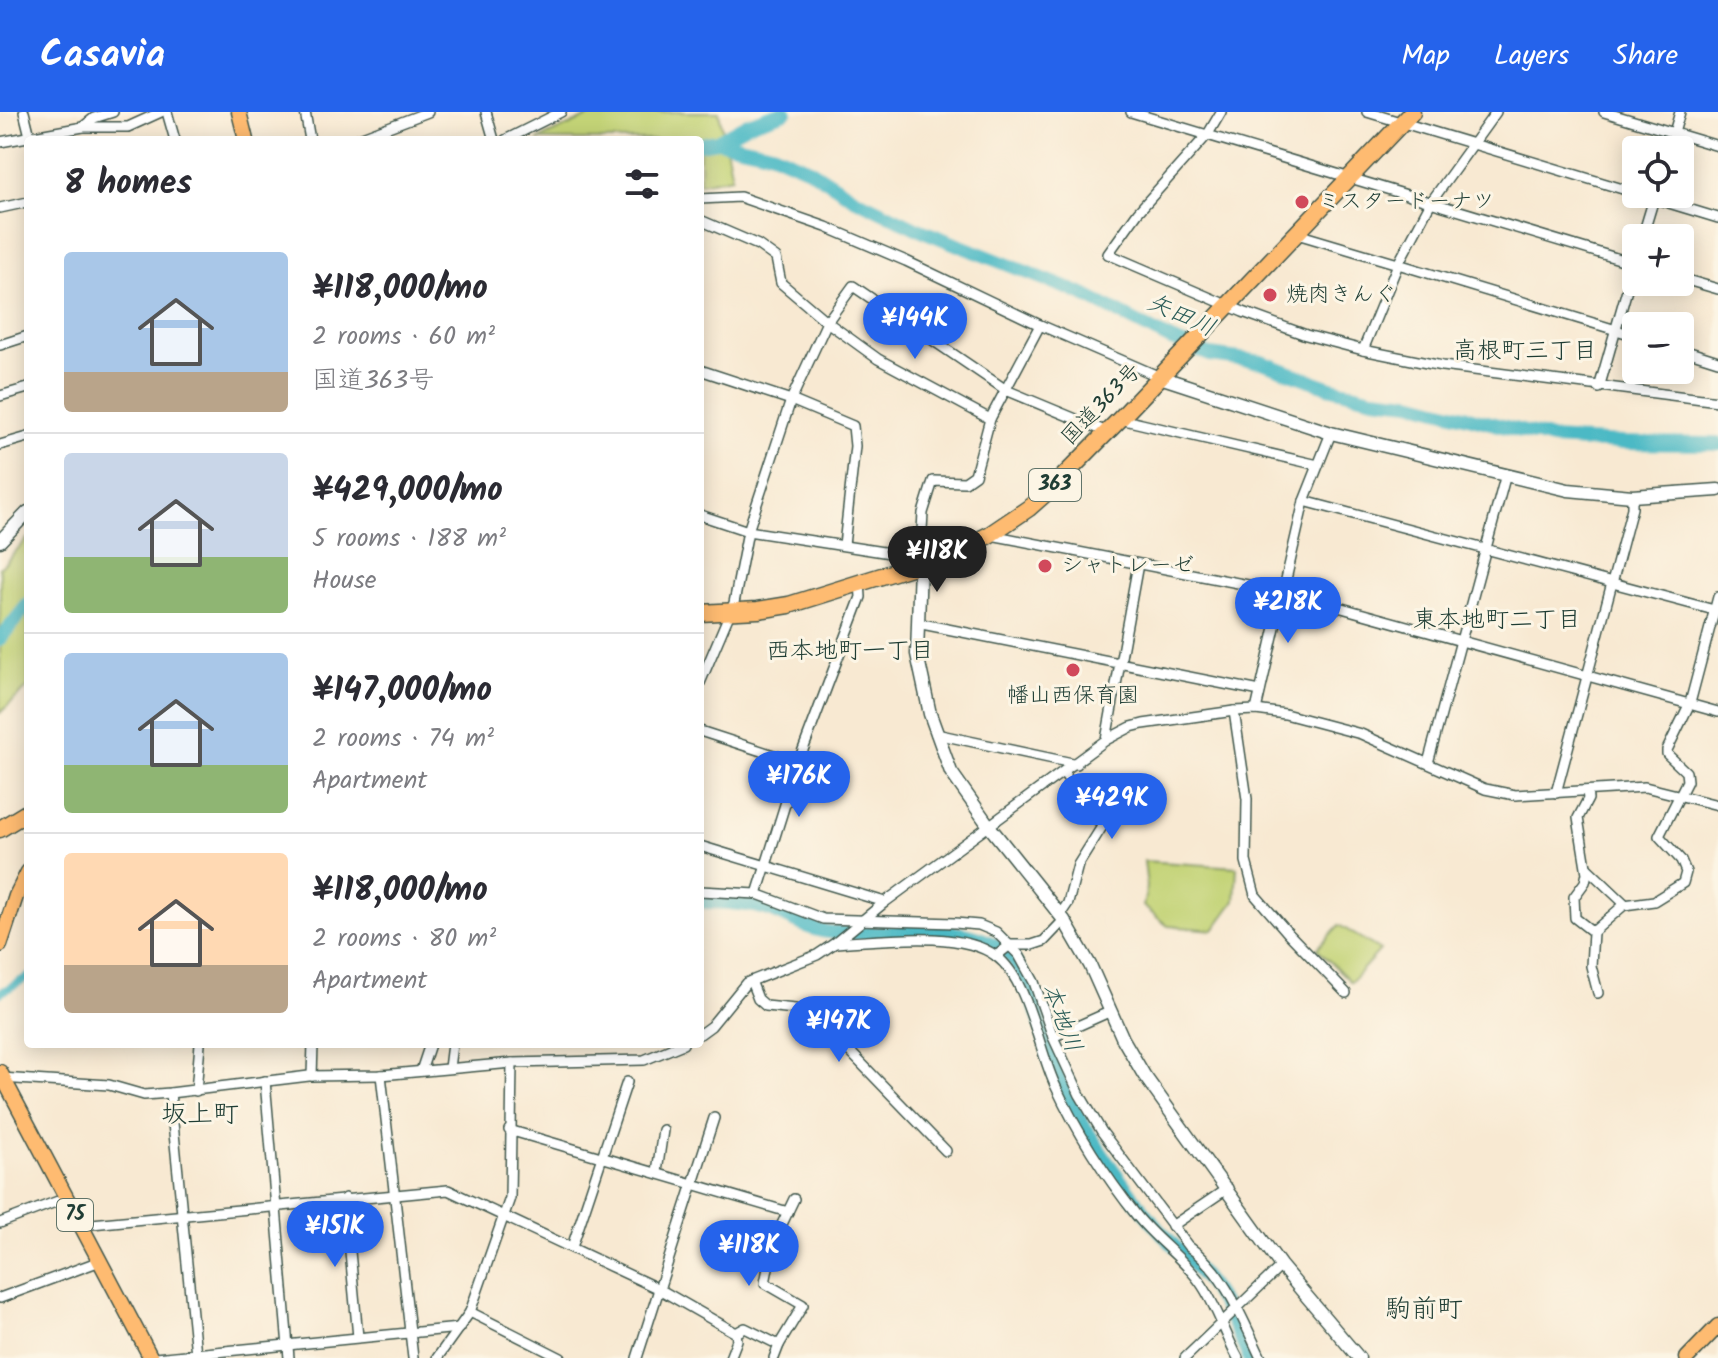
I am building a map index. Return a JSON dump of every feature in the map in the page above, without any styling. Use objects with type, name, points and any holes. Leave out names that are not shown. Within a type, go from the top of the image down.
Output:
[{"type":"highway","name":"国道363号","points":[[704,613],[789,605],[920,564],[953,553],[989,535],[1029,508],[1120,419],[1407,117]]},
{"type":"highway","points":[[0,829],[24,814]]},
{"type":"main road","points":[[239,112],[245,136]]},
{"type":"main road","points":[[0,945],[24,880]]},
{"type":"main road","name":"75","points":[[1,1076],[153,1358]]},
{"type":"main road","points":[[1687,1358],[1718,1326]]},
{"type":"street","points":[[24,112],[30,136]]},
{"type":"street","points":[[83,127],[94,118],[113,112]]},
{"type":"street","points":[[40,136],[83,127],[128,127],[164,112],[173,136]]},
{"type":"street","points":[[305,112],[309,136]]},
{"type":"street","points":[[365,136],[428,112]]},
{"type":"street","points":[[486,112],[493,136]]},
{"type":"street","points":[[513,136],[561,112]]},
{"type":"street","points":[[1131,112],[1622,258]]},
{"type":"street","points":[[1221,112],[1208,134],[1138,212],[1108,254],[1226,306],[1306,335],[1363,350],[1442,366],[1718,401]]},
{"type":"street","points":[[1367,112],[1407,117],[1473,144],[1622,189]]},
{"type":"street","points":[[1363,350],[1398,264],[1431,202],[1496,112]]},
{"type":"street","points":[[1604,112],[1718,146]]},
{"type":"street","points":[[1673,136],[1680,112]]},
{"type":"street","points":[[0,142],[24,139]]},
{"type":"street","points":[[704,199],[740,197],[826,227],[1040,325],[1162,374],[1331,433],[1568,490],[1632,496],[1718,490]]},
{"type":"street","points":[[0,208],[24,203]]},
{"type":"street","points":[[1689,208],[1718,218]]},
{"type":"street","points":[[704,222],[758,245],[776,258],[781,283],[827,322],[889,365],[990,419]]},
{"type":"street","points":[[1297,234],[1622,332]]},
{"type":"street","points":[[1694,282],[1718,289]]},
{"type":"street","points":[[704,674],[731,611],[748,531],[791,400],[827,322],[853,286],[1006,390],[1107,432]]},
{"type":"street","points":[[1599,388],[1624,296]]},
{"type":"street","points":[[1040,325],[990,419],[975,475],[965,482],[933,481],[923,513],[917,654],[936,734],[951,772],[989,826],[1062,918],[1090,965],[1109,1012],[1144,1075],[1281,1266],[1359,1358]]},
{"type":"street","points":[[0,345],[24,337]]},
{"type":"street","points":[[1694,353],[1718,361]]},
{"type":"street","points":[[704,371],[791,400],[853,426],[855,446],[844,545]]},
{"type":"street","points":[[0,396],[24,389]]},
{"type":"street","points":[[1120,419],[1318,465]]},
{"type":"street","points":[[1256,710],[1304,501],[1331,433]]},
{"type":"street","points":[[0,445],[24,438]]},
{"type":"street","points":[[1428,763],[1506,474]]},
{"type":"street","points":[[1556,793],[1632,508],[1632,496]]},
{"type":"street","points":[[1304,501],[1716,610]]},
{"type":"street","points":[[0,541],[24,516]]},
{"type":"street","points":[[704,516],[748,531],[909,556],[920,564]]},
{"type":"street","points":[[989,535],[1284,592],[1718,712]]},
{"type":"street","points":[[1106,740],[1138,564]]},
{"type":"street","points":[[757,894],[798,763],[861,597],[860,582]]},
{"type":"street","points":[[1598,993],[1591,966],[1593,932],[1626,905],[1654,901],[1683,883],[1686,872],[1681,860],[1659,836],[1687,781],[1686,772],[1667,754],[1667,750],[1690,703],[1718,597]]},
{"type":"street","points":[[917,623],[1260,691]]},
{"type":"street","points":[[1234,711],[1247,799],[1246,861],[1255,895],[1346,993]]},
{"type":"street","points":[[704,1030],[751,981],[817,955],[1106,740],[1143,724],[1234,711],[1285,714],[1361,734],[1498,793],[1515,795],[1645,787],[1718,805]]},
{"type":"street","points":[[704,732],[798,763]]},
{"type":"street","points":[[936,734],[1077,764]]},
{"type":"street","points":[[996,956],[1010,945],[1032,945],[1044,941],[1062,918],[1078,865],[1103,825],[1092,815],[1064,773]]},
{"type":"street","points":[[1587,791],[1588,799],[1578,818],[1587,868],[1585,882],[1574,897],[1573,905],[1575,918],[1593,932]]},
{"type":"street","points":[[704,847],[885,902]]},
{"type":"street","points":[[1587,868],[1626,905]]},
{"type":"street","points":[[704,891],[757,894],[823,919],[979,925],[996,932],[1019,955],[1034,982],[1053,1037],[1080,1095],[1102,1132],[1188,1246],[1204,1257],[1237,1307],[1261,1358]]},
{"type":"street","points":[[835,943],[946,941],[981,946],[1007,965],[1021,991],[1056,1088],[1085,1141],[1138,1218],[1203,1286],[1238,1358]]},
{"type":"street","points":[[751,981],[758,999],[766,1006],[795,1009],[830,1031],[946,1151]]},
{"type":"street","points":[[1053,1037],[1109,1012]]},
{"type":"street","points":[[196,1091],[200,1048]]},
{"type":"street","points":[[312,1076],[313,1048]]},
{"type":"street","points":[[421,1071],[429,1048]]},
{"type":"street","points":[[449,1068],[452,1048]]},
{"type":"street","points":[[1,1076],[109,1085],[144,1095],[312,1076],[381,1075],[512,1063],[644,1060],[673,1048]]},
{"type":"street","points":[[437,1358],[470,1312],[510,1198],[512,1063]]},
{"type":"street","points":[[381,1075],[413,1358]]},
{"type":"street","points":[[265,1081],[289,1358]]},
{"type":"street","points":[[572,1247],[627,1082]]},
{"type":"street","points":[[170,1093],[196,1354]]},
{"type":"street","points":[[637,1358],[714,1118]]},
{"type":"street","points":[[509,1130],[788,1212]]},
{"type":"street","points":[[657,1172],[663,1130]]},
{"type":"street","points":[[1172,1226],[1228,1188]]},
{"type":"street","points":[[81,1225],[448,1190],[659,1289],[736,1333]]},
{"type":"street","points":[[0,1223],[66,1198]]},
{"type":"street","points":[[345,1198],[358,1337]]},
{"type":"street","points":[[774,1358],[803,1305],[765,1283],[773,1243],[794,1199]]},
{"type":"street","points":[[734,1244],[768,1264]]},
{"type":"street","points":[[0,1298],[100,1261]]},
{"type":"street","points":[[1185,1358],[1281,1266]]},
{"type":"street","points":[[470,1312],[561,1358]]},
{"type":"street","points":[[153,1358],[459,1328]]},
{"type":"street","points":[[736,1333],[745,1328],[779,1345]]},
{"type":"street","points":[[730,1358],[737,1340],[736,1333]]},
{"type":"green space","points":[[599,112],[719,112],[732,177],[704,182],[704,136],[546,136]]},
{"type":"green space","points":[[24,542],[24,691],[0,713],[0,568]]},
{"type":"green space","points":[[1144,861],[1237,867],[1235,901],[1214,930],[1168,926],[1143,906],[1147,887]]},
{"type":"green space","points":[[1339,925],[1380,950],[1351,982],[1317,949]]},
{"type":"waterway","points":[[717,141],[748,124],[785,112]]},
{"type":"waterway","name":"矢田川","points":[[704,143],[717,141],[772,153],[809,169],[854,198],[918,229],[1084,295],[1171,340],[1210,355],[1262,362],[1328,387],[1373,398],[1411,402],[1552,439],[1718,444]]},
{"type":"waterway","name":"矢田川","points":[[0,639],[24,609]]},
{"type":"waterway","name":"本地川","points":[[704,902],[764,908],[822,931],[941,931],[964,934],[1006,952],[1023,977],[1058,1076],[1083,1125],[1140,1206],[1209,1284],[1249,1358]]},
{"type":"waterway","points":[[0,993],[24,979]]},
{"type":"place","name":"ミスタードーナツ","points":[[1302,202]]},
{"type":"place","name":"焼肉きんぐ","points":[[1270,295]]},
{"type":"place","name":"シャトレーゼ","points":[[1045,566]]},
{"type":"place","name":"幡山西保育園","points":[[1073,670]]},
{"type":"district","name":"高根町三丁目","points":[[1525,351]]},
{"type":"district","name":"東本地町二丁目","points":[[1497,620]]},
{"type":"district","name":"西本地町一丁目","points":[[850,651]]},
{"type":"district","name":"坂上町","points":[[200,1115]]},
{"type":"district","name":"駒前町","points":[[1424,1310]]}]
